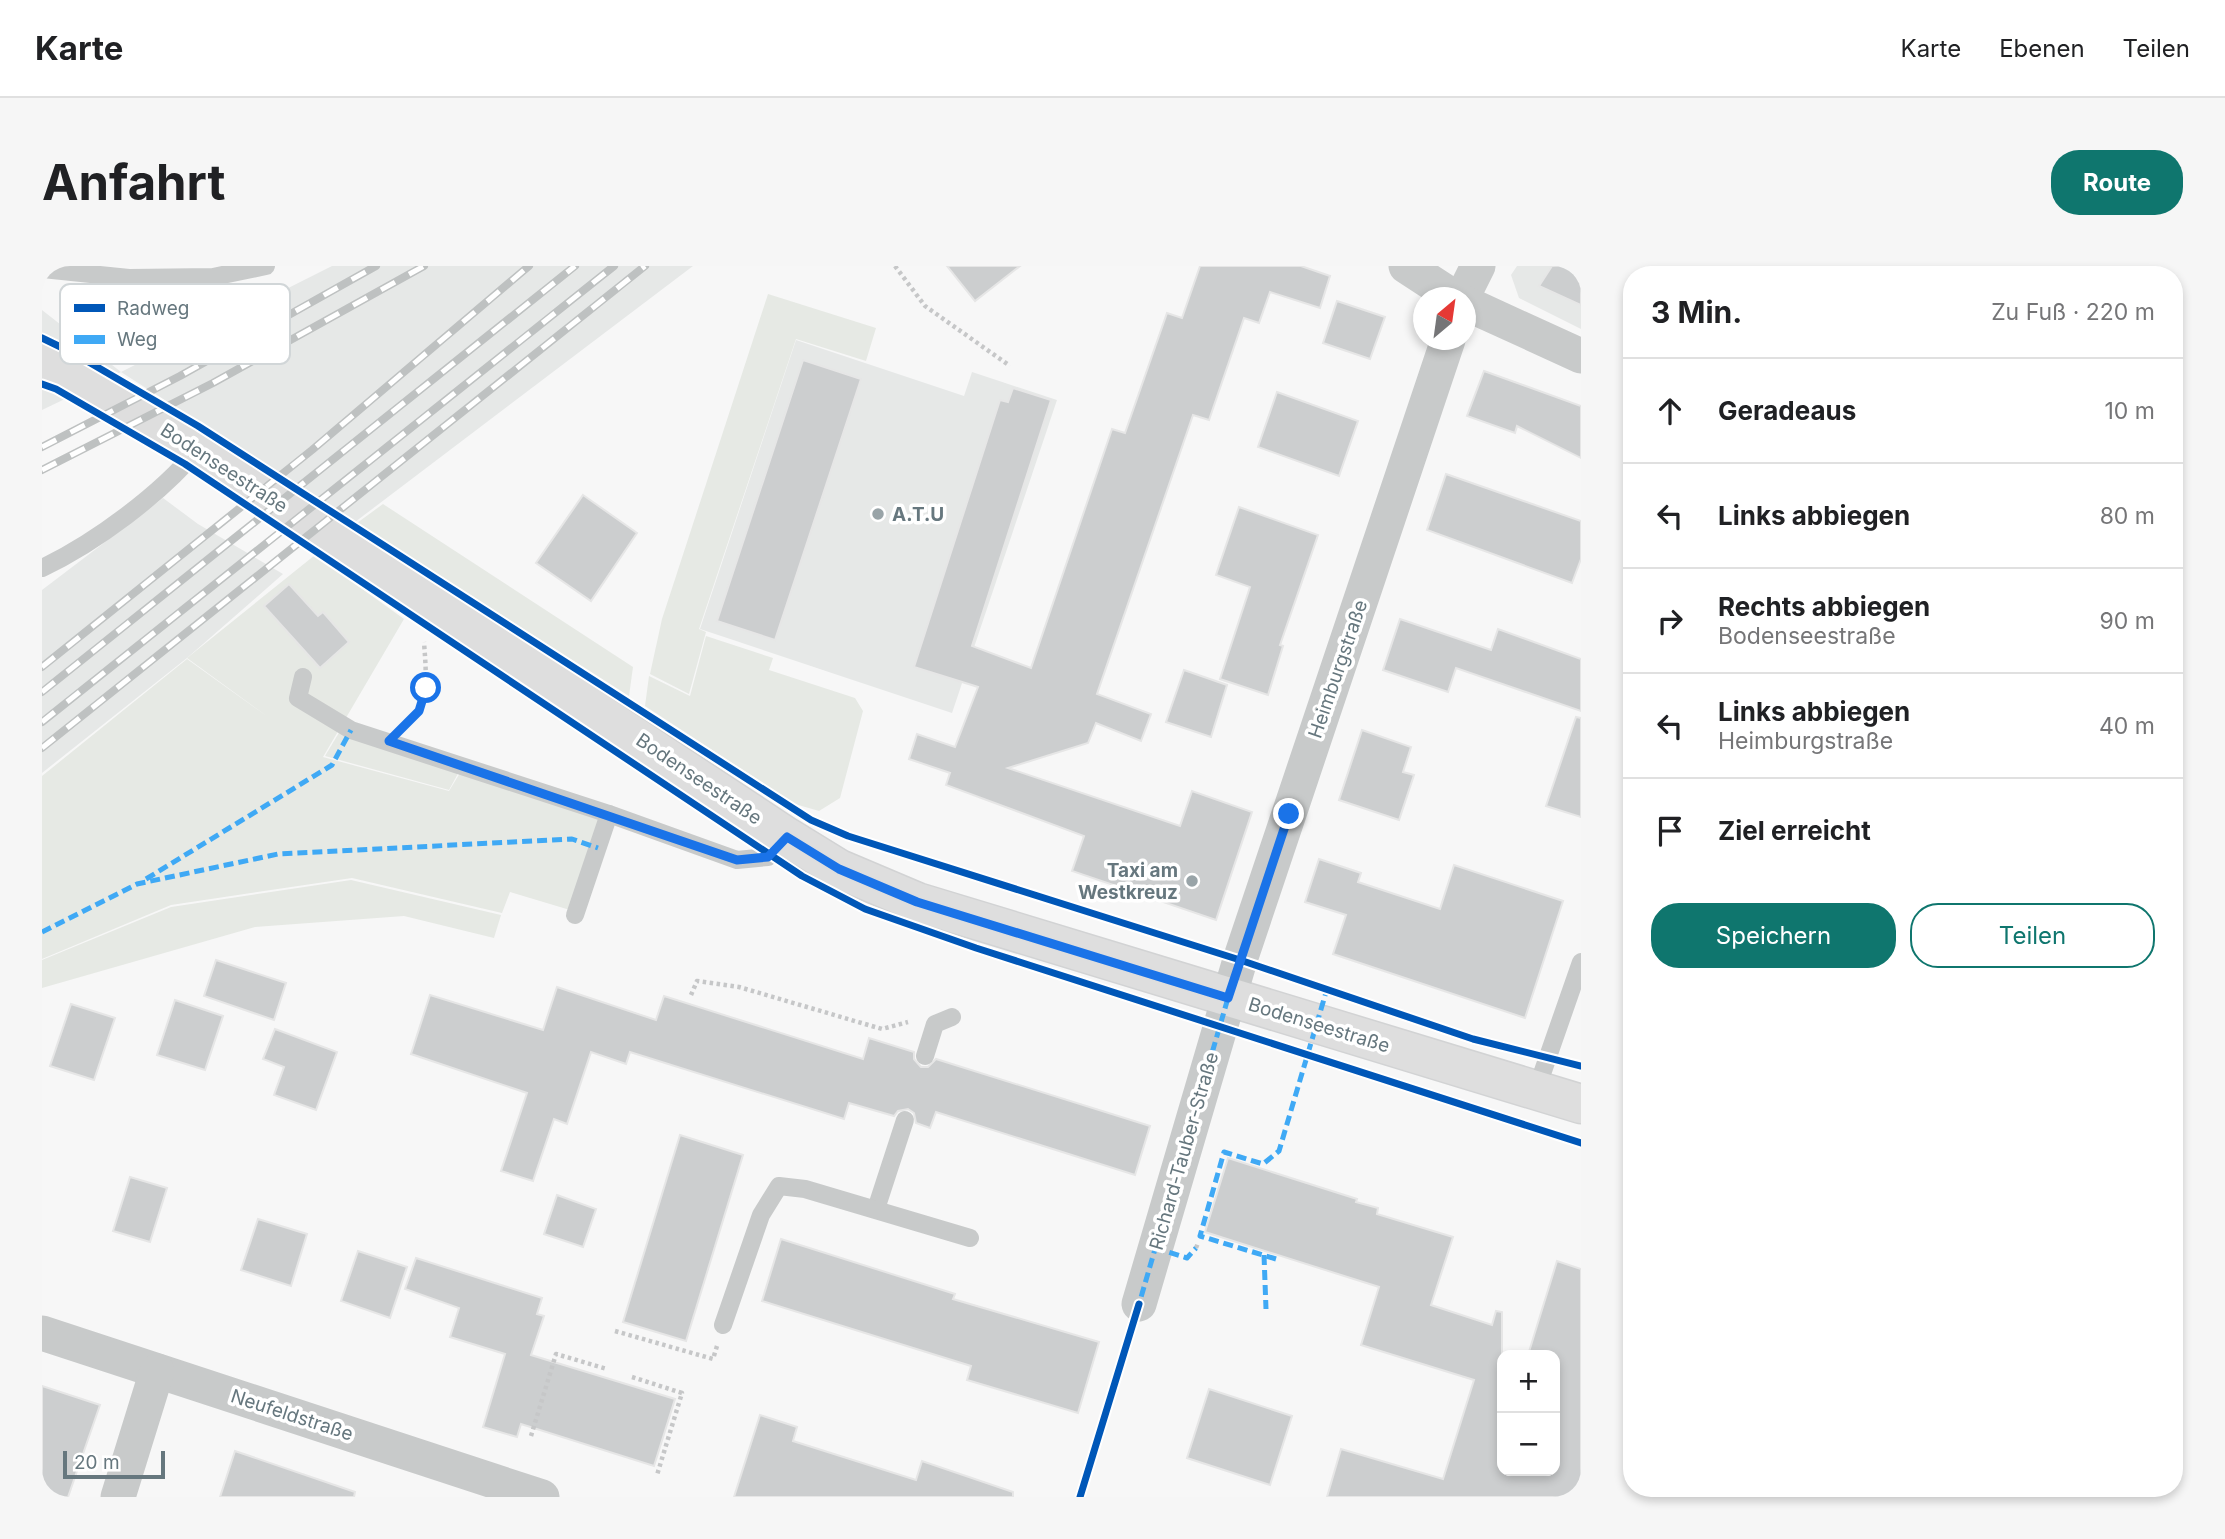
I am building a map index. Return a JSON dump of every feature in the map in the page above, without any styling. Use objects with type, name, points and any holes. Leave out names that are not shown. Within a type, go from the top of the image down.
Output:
[{"type":"main road","name":"Bodenseestraße","points":[[42,362],[97,387],[198,449],[839,869],[917,902],[1581,1104]]},
{"type":"street","points":[[1406,266],[1438,287]]},
{"type":"street","points":[[1468,287],[1478,266]]},
{"type":"street","points":[[1476,308],[1581,356]]},
{"type":"street","name":"Heimburgstraße","points":[[1228,998],[1445,350]]},
{"type":"street","name":"Richard-Tauber-Straße","points":[[1139,1304],[1228,998]]},
{"type":"street","name":"Neufeldstraße","points":[[42,1333],[499,1490],[542,1497]]},
{"type":"street","points":[[118,1497],[157,1371]]},
{"type":"lane","points":[[42,269],[129,278],[213,277],[266,266]]},
{"type":"lane","points":[[42,568],[112,525],[180,470],[198,449]]},
{"type":"lane","points":[[303,677],[298,698],[351,730],[609,814],[737,860],[768,857],[787,837]]},
{"type":"lane","points":[[575,915],[609,814]]},
{"type":"lane","points":[[1536,1091],[1581,962]]},
{"type":"lane","points":[[925,1056],[943,1021]]},
{"type":"lane","points":[[876,1209],[905,1120]]},
{"type":"lane","points":[[723,1325],[761,1215],[779,1186],[805,1189],[970,1238]]},
{"type":"path","points":[[895,266],[925,306],[1010,366]]},
{"type":"path","points":[[389,741],[419,711],[426,688],[420,596]]},
{"type":"path","points":[[886,847],[1159,934]]},
{"type":"path","points":[[691,995],[697,981],[739,987],[882,1029],[918,1020],[943,1021]]},
{"type":"path","points":[[615,1331],[713,1359],[723,1325]]},
{"type":"path","points":[[531,1436],[556,1354],[607,1369]]},
{"type":"path","points":[[632,1377],[682,1392],[657,1475]]},
{"type":"shaded area","points":[[332,266],[693,266],[355,522],[121,372],[137,364],[290,364],[290,287]]},
{"type":"shaded area","points":[[1517,266],[1581,266],[1581,329],[1519,298],[1511,275]]},
{"type":"shaded area","points":[[768,294],[876,328],[866,361],[796,339],[699,629],[706,632],[689,694],[650,674],[662,619]]},
{"type":"shaded area","points":[[42,310],[60,324],[60,364],[111,364],[121,372],[42,410]]},
{"type":"shaded area","name":"A.T.U","points":[[796,340],[964,396],[972,372],[1057,400],[952,713],[700,629]]},
{"type":"shaded area","points":[[163,498],[198,524],[283,574],[187,658],[42,773],[42,590]]},
{"type":"shaded area","points":[[383,504],[633,667],[629,696],[357,523]]},
{"type":"shaded area","points":[[315,555],[404,619],[323,757],[449,791],[463,768],[598,813],[603,825],[570,910],[510,892],[502,913],[352,878],[171,905],[42,959],[42,776],[187,659],[268,717],[187,658]]},
{"type":"shaded area","points":[[706,636],[773,658],[769,670],[855,698],[863,711],[840,798],[819,811],[795,804],[645,706],[649,676],[690,696]]},
{"type":"shaded area","points":[[340,731],[461,768],[449,790],[325,756]]},
{"type":"shaded area","points":[[351,880],[501,915],[494,938],[404,916],[255,927],[42,988],[42,960],[171,907]]},
{"type":"building","points":[[947,266],[1020,266],[975,301]]},
{"type":"building","points":[[1200,266],[1301,266],[1330,276],[1320,308],[1270,292],[1259,323],[1244,318],[1209,420],[1193,415],[1097,694],[1151,714],[1141,741],[1096,723],[1088,743],[1008,768],[1180,826],[1192,791],[1252,812],[1216,920],[1072,871],[1084,836],[946,785],[950,773],[909,759],[917,734],[955,747],[978,687],[914,667],[1000,400],[1008,402],[1013,388],[1051,400],[972,646],[1031,668],[1112,429],[1125,433],[1167,313],[1182,318]]},
{"type":"building","points":[[1552,266],[1581,266],[1581,305],[1539,286]]},
{"type":"building","points":[[1337,301],[1385,317],[1370,359],[1323,343]]},
{"type":"building","points":[[803,360],[861,379],[775,640],[717,621]]},
{"type":"building","points":[[1484,371],[1581,406],[1581,458],[1517,426],[1515,433],[1467,416]]},
{"type":"building","points":[[1277,392],[1358,421],[1339,476],[1258,447]]},
{"type":"building","points":[[1446,474],[1581,521],[1581,559],[1572,583],[1427,530]]},
{"type":"building","points":[[583,495],[637,533],[591,601],[536,563]]},
{"type":"building","points":[[1239,507],[1318,535],[1280,645],[1283,646],[1268,695],[1220,679],[1250,587],[1216,575]]},
{"type":"building","points":[[289,584],[318,616],[323,612],[349,642],[320,668],[264,606]]},
{"type":"building","points":[[1400,619],[1491,650],[1498,629],[1581,659],[1581,711],[1456,668],[1448,692],[1383,670]]},
{"type":"building","points":[[1184,670],[1227,685],[1211,737],[1166,722]]},
{"type":"building","points":[[1576,717],[1581,718],[1581,817],[1546,806]]},
{"type":"building","points":[[1362,730],[1411,747],[1403,772],[1414,775],[1399,820],[1339,800]]},
{"type":"building","points":[[1319,859],[1361,873],[1358,882],[1440,909],[1454,865],[1563,901],[1525,1018],[1333,954],[1346,915],[1305,902]]},
{"type":"building","points":[[216,960],[286,983],[274,1020],[204,996]]},
{"type":"building","points":[[557,987],[656,1020],[664,996],[863,1059],[869,1038],[914,1052],[914,1059],[921,1067],[928,1067],[936,1059],[1150,1126],[1135,1175],[936,1112],[930,1128],[916,1123],[914,1113],[908,1109],[898,1111],[894,1116],[849,1103],[844,1119],[630,1052],[626,1064],[591,1052],[567,1124],[554,1119],[533,1181],[501,1171],[527,1093],[411,1054],[430,995],[543,1030]]},
{"type":"building","points":[[175,1000],[223,1016],[205,1070],[157,1055]]},
{"type":"building","points":[[71,1004],[115,1018],[94,1080],[50,1066]]},
{"type":"building","points":[[275,1029],[337,1052],[316,1110],[274,1095],[284,1067],[263,1059]]},
{"type":"building","points":[[680,1135],[743,1155],[686,1341],[623,1322]]},
{"type":"building","points":[[1228,1158],[1357,1199],[1356,1202],[1378,1208],[1377,1214],[1453,1237],[1431,1305],[1492,1325],[1496,1311],[1502,1312],[1502,1350],[1497,1350],[1497,1476],[1560,1476],[1560,1350],[1530,1350],[1557,1261],[1581,1269],[1581,1497],[1327,1497],[1341,1449],[1443,1479],[1474,1380],[1361,1345],[1379,1287],[1205,1232]]},
{"type":"building","points":[[130,1177],[167,1188],[150,1242],[113,1231]]},
{"type":"building","points":[[557,1195],[596,1209],[583,1247],[544,1234]]},
{"type":"building","points":[[258,1219],[307,1234],[291,1286],[241,1270]]},
{"type":"building","points":[[781,1239],[955,1294],[953,1299],[1099,1342],[1078,1413],[967,1380],[971,1366],[762,1301]]},
{"type":"building","points":[[358,1251],[407,1267],[390,1318],[341,1301]]},
{"type":"building","points":[[416,1258],[542,1298],[537,1314],[544,1316],[531,1355],[675,1399],[654,1466],[521,1424],[517,1437],[483,1427],[505,1354],[450,1337],[459,1308],[405,1289]]},
{"type":"building","points":[[42,1386],[100,1405],[68,1497],[42,1497]]},
{"type":"building","points":[[1209,1389],[1292,1416],[1270,1485],[1187,1458]]},
{"type":"building","points":[[760,1415],[797,1427],[793,1441],[916,1480],[922,1461],[1013,1492],[1013,1497],[734,1497]]},
{"type":"building","points":[[235,1451],[355,1492],[354,1497],[220,1497]]},
{"type":"railway","points":[[290,314],[376,266]]},
{"type":"railway","points":[[290,340],[424,266]]},
{"type":"railway","points":[[42,667],[312,450],[529,266]]},
{"type":"railway","points":[[42,692],[575,266]]},
{"type":"railway","points":[[42,722],[614,266]]},
{"type":"railway","points":[[42,748],[645,266]]},
{"type":"railway","points":[[42,447],[201,364]]},
{"type":"railway","points":[[42,470],[247,364]]},
{"type":"marked path","points":[[146,879],[332,765],[351,730]]},
{"type":"marked path","points":[[42,932],[137,884],[278,854],[572,839],[598,848]]},
{"type":"marked path","points":[[1276,1259],[1200,1236],[1224,1152],[1263,1164],[1279,1151],[1327,989]]},
{"type":"marked path","points":[[1137,1311],[1228,998]]},
{"type":"marked path","points":[[1155,1248],[1187,1258],[1196,1248]]},
{"type":"marked path","points":[[1264,1255],[1266,1309]]},
{"type":"cycle path","points":[[42,338],[60,347]]},
{"type":"cycle path","points":[[92,364],[198,426],[811,820],[848,836],[1240,960],[1473,1039],[1581,1066]]},
{"type":"cycle path","points":[[42,384],[56,389],[185,464],[802,876],[865,909],[976,948],[1581,1143]]},
{"type":"cycle path","points":[[1080,1497],[1139,1304]]},
{"type":"place","name":"A.T.U","points":[[878,514]]},
{"type":"place","name":"Taxi am Westkreuz","points":[[1192,881]]},
{"type":"route","points":[[426,688],[419,711],[389,741],[609,814],[737,860],[768,857],[787,837],[839,869],[875,887],[1228,998],[1289,814]]}]
